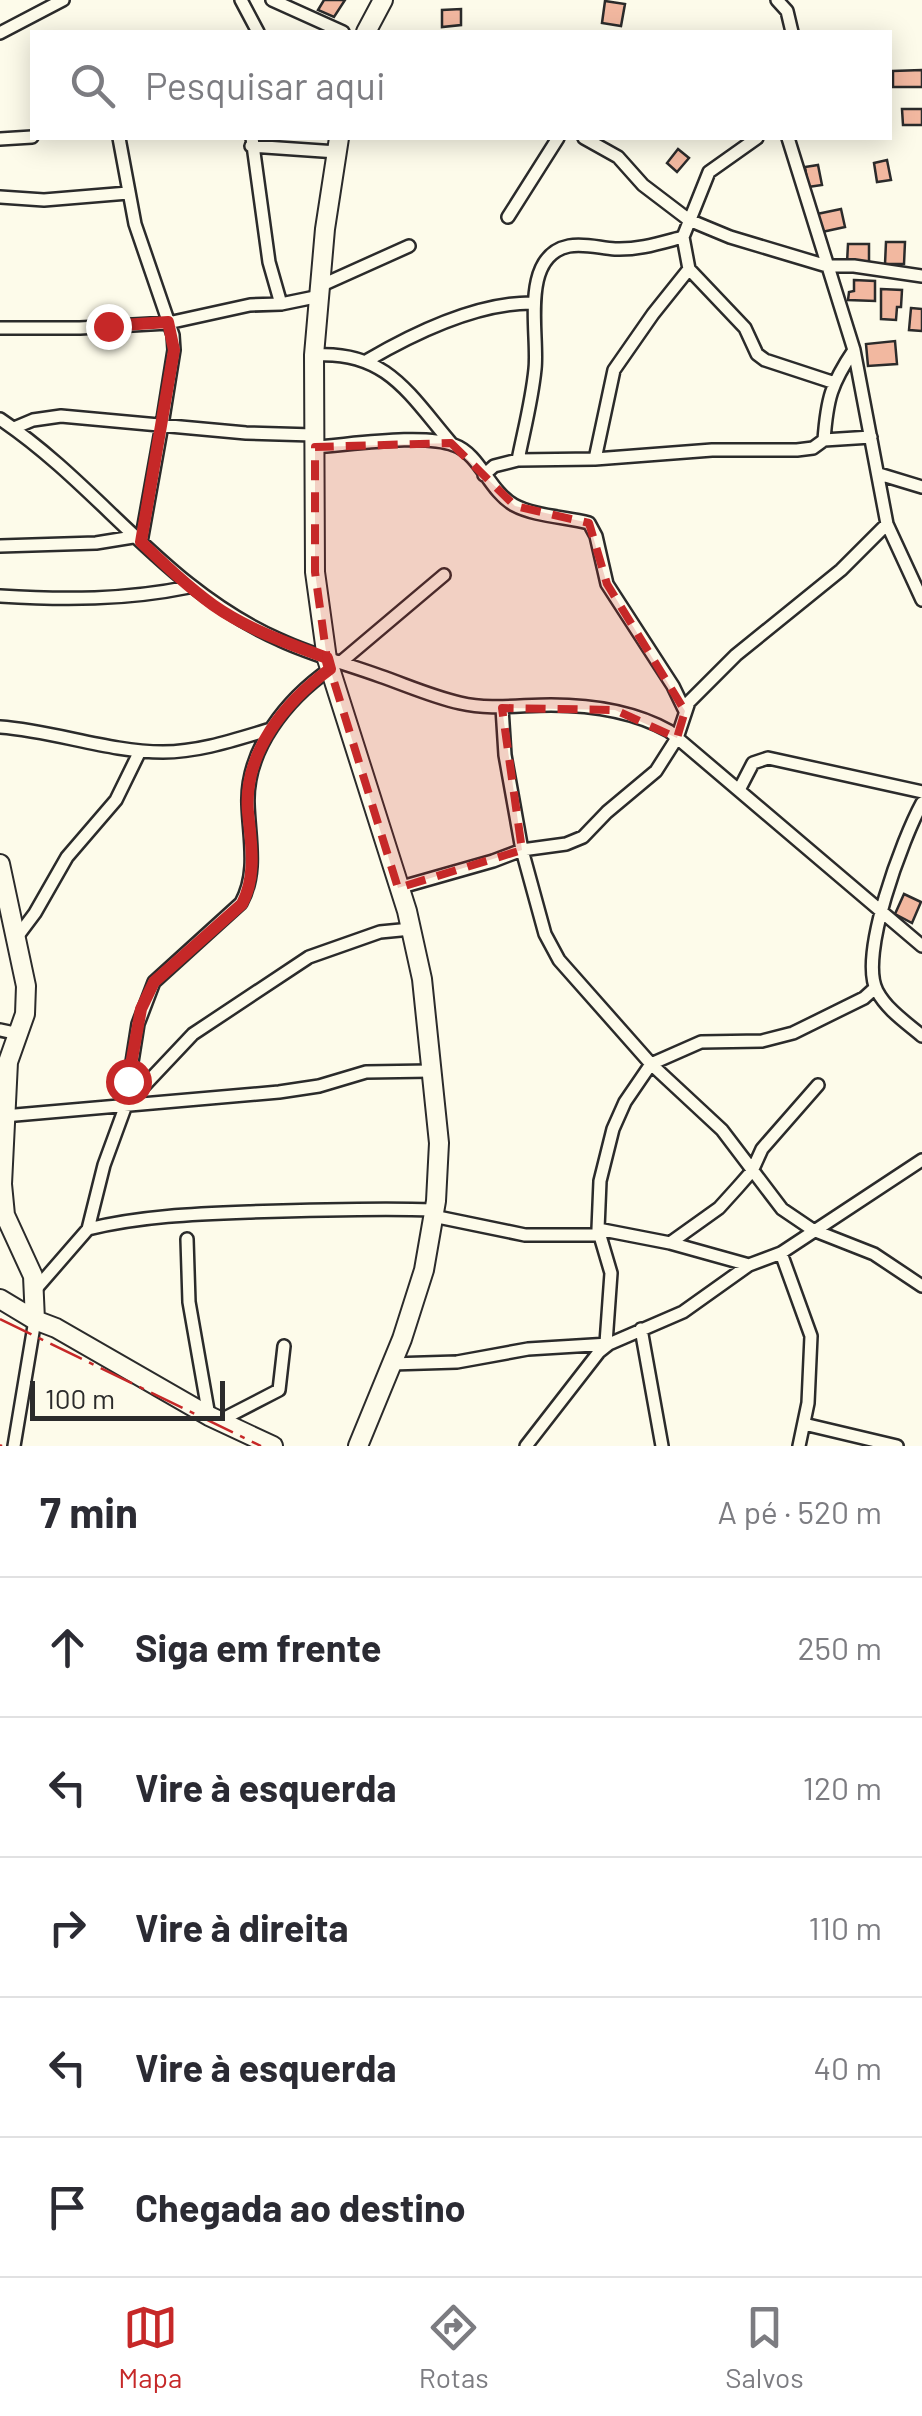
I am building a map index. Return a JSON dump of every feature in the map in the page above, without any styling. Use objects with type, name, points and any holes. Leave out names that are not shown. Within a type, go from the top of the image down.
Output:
[{"type":"street","points":[[0,33],[63,0]]},
{"type":"street","points":[[240,0],[257,30]]},
{"type":"street","points":[[272,0],[339,30]]},
{"type":"street","points":[[367,30],[383,0]]},
{"type":"street","points":[[777,0],[791,6]]},
{"type":"street","points":[[0,138],[30,136]]},
{"type":"street","points":[[119,140],[128,192],[174,350],[137,540]]},
{"type":"street","points":[[508,217],[557,140]]},
{"type":"street","points":[[588,140],[618,157],[643,184],[689,220],[730,237],[827,266],[922,276]]},
{"type":"street","points":[[754,140],[709,172],[682,237],[689,270],[745,328],[765,360],[832,382]]},
{"type":"street","points":[[789,140],[854,350],[887,524],[922,600]]},
{"type":"street","points":[[281,304],[269,262],[251,142],[338,145],[314,355],[315,572],[333,663],[422,978],[439,1143],[424,1270],[392,1364],[358,1446]]},
{"type":"street","points":[[0,197],[44,200],[128,192]]},
{"type":"street","points":[[518,460],[536,364],[534,303],[544,265],[565,247],[634,249],[682,237]]},
{"type":"street","points":[[0,328],[168,322],[281,304],[320,291],[409,246]]},
{"type":"street","points":[[595,460],[614,370],[689,270]]},
{"type":"street","points":[[368,360],[482,308],[534,303]]},
{"type":"street","points":[[824,440],[826,402],[832,382],[854,350]]},
{"type":"street","points":[[314,355],[336,353],[368,360],[402,384],[451,443],[516,506],[593,526],[607,584],[685,711]]},
{"type":"street","points":[[14,428],[33,420],[61,416],[314,441],[451,443]]},
{"type":"street","points":[[0,419],[38,446],[189,587],[232,616],[279,640],[333,663],[460,703],[502,708],[554,705],[616,710],[646,718],[677,738],[922,946]]},
{"type":"street","points":[[484,475],[494,466],[518,460],[595,460],[712,450],[797,450],[813,448],[824,440],[870,437]]},
{"type":"street","points":[[878,474],[922,487]]},
{"type":"street","points":[[398,888],[522,850],[566,844],[583,837],[656,771],[677,738],[689,702],[736,654],[841,570],[887,524]]},
{"type":"street","points":[[0,546],[137,540]]},
{"type":"street","points":[[34,1290],[88,1229],[104,1165],[128,1102],[141,1009],[154,982],[242,904],[250,888],[248,777],[271,729],[333,663],[444,575]]},
{"type":"street","points":[[0,596],[84,599],[189,587]]},
{"type":"street","points":[[502,708],[505,754],[522,850],[546,934],[558,960],[651,1064],[722,1130],[782,1208],[813,1230],[874,1254],[922,1286]]},
{"type":"street","points":[[0,727],[140,751],[167,752],[222,744],[271,729]]},
{"type":"street","points":[[14,941],[36,912],[67,857],[116,800],[140,751]]},
{"type":"street","points":[[739,790],[753,763],[768,758],[922,792]]},
{"type":"street","points":[[922,803],[881,913],[872,958],[875,988],[886,1004],[922,1036]]},
{"type":"street","points":[[0,864],[26,986],[10,1032],[2,1184],[5,1215],[32,1276],[35,1320],[14,1446]]},
{"type":"street","points":[[128,1102],[193,1034],[286,971],[310,957],[380,932],[411,929]]},
{"type":"street","points":[[526,1446],[607,1343],[611,1273],[599,1232],[600,1181],[606,1148],[625,1102],[651,1064],[701,1042],[762,1042],[792,1032],[864,998],[875,988]]},
{"type":"street","points":[[3,1109],[279,1092],[320,1086],[366,1072],[431,1071]]},
{"type":"street","points":[[670,1243],[719,1208],[752,1170],[762,1149],[818,1085]]},
{"type":"street","points":[[392,1364],[457,1362],[607,1343],[682,1312],[749,1265],[781,1253],[922,1160]]},
{"type":"street","points":[[88,1229],[128,1220],[359,1208],[433,1213],[525,1234],[599,1232],[670,1243],[749,1265]]},
{"type":"street","points":[[187,1239],[189,1302],[214,1418]]},
{"type":"street","points":[[781,1253],[811,1336],[811,1367],[799,1446]]},
{"type":"street","points":[[0,1300],[214,1418],[242,1440],[273,1446]]},
{"type":"street","points":[[642,1329],[662,1446]]},
{"type":"street","points":[[214,1418],[280,1390],[284,1346]]},
{"type":"street","points":[[804,1424],[897,1446]]},
{"type":"highlighted area","points":[[451,443],[515,506],[589,523],[607,584],[685,711],[677,738],[615,710],[502,708],[522,850],[398,888],[327,659],[315,572],[315,447]]},
{"type":"building","points":[[324,0],[345,0],[334,17],[318,10]]},
{"type":"building","points":[[605,1],[625,4],[621,26],[602,23]]},
{"type":"building","points":[[461,9],[461,25],[442,27],[442,10]]},
{"type":"building","points":[[922,70],[922,87],[893,87],[893,71]]},
{"type":"building","points":[[902,109],[922,109],[922,125],[903,125]]},
{"type":"building","points":[[678,149],[689,158],[677,172],[667,163]]},
{"type":"building","points":[[887,160],[891,180],[877,182],[874,163]]},
{"type":"building","points":[[818,165],[822,185],[808,187],[805,167]]},
{"type":"building","points":[[841,209],[845,227],[822,232],[817,214]]},
{"type":"building","points":[[886,242],[905,242],[904,264],[885,264]]},
{"type":"building","points":[[848,244],[869,244],[869,264],[847,263]]},
{"type":"building","points":[[854,280],[875,281],[875,301],[848,300],[849,292],[854,291]]},
{"type":"building","points":[[881,289],[902,290],[896,320],[881,319]]},
{"type":"building","points":[[911,308],[922,309],[922,331],[909,330]]},
{"type":"building","points":[[895,341],[897,364],[868,366],[866,344]]},
{"type":"building","points":[[904,894],[921,902],[912,923],[895,914]]},
{"type":"power","points":[[0,1319],[261,1446]]},
{"type":"route","points":[[108,326],[168,322],[173,335],[174,350],[141,542],[216,608],[279,640],[327,658],[330,669],[271,729],[257,754],[248,777],[250,888],[242,904],[154,982],[141,1009],[128,1081]]}]
